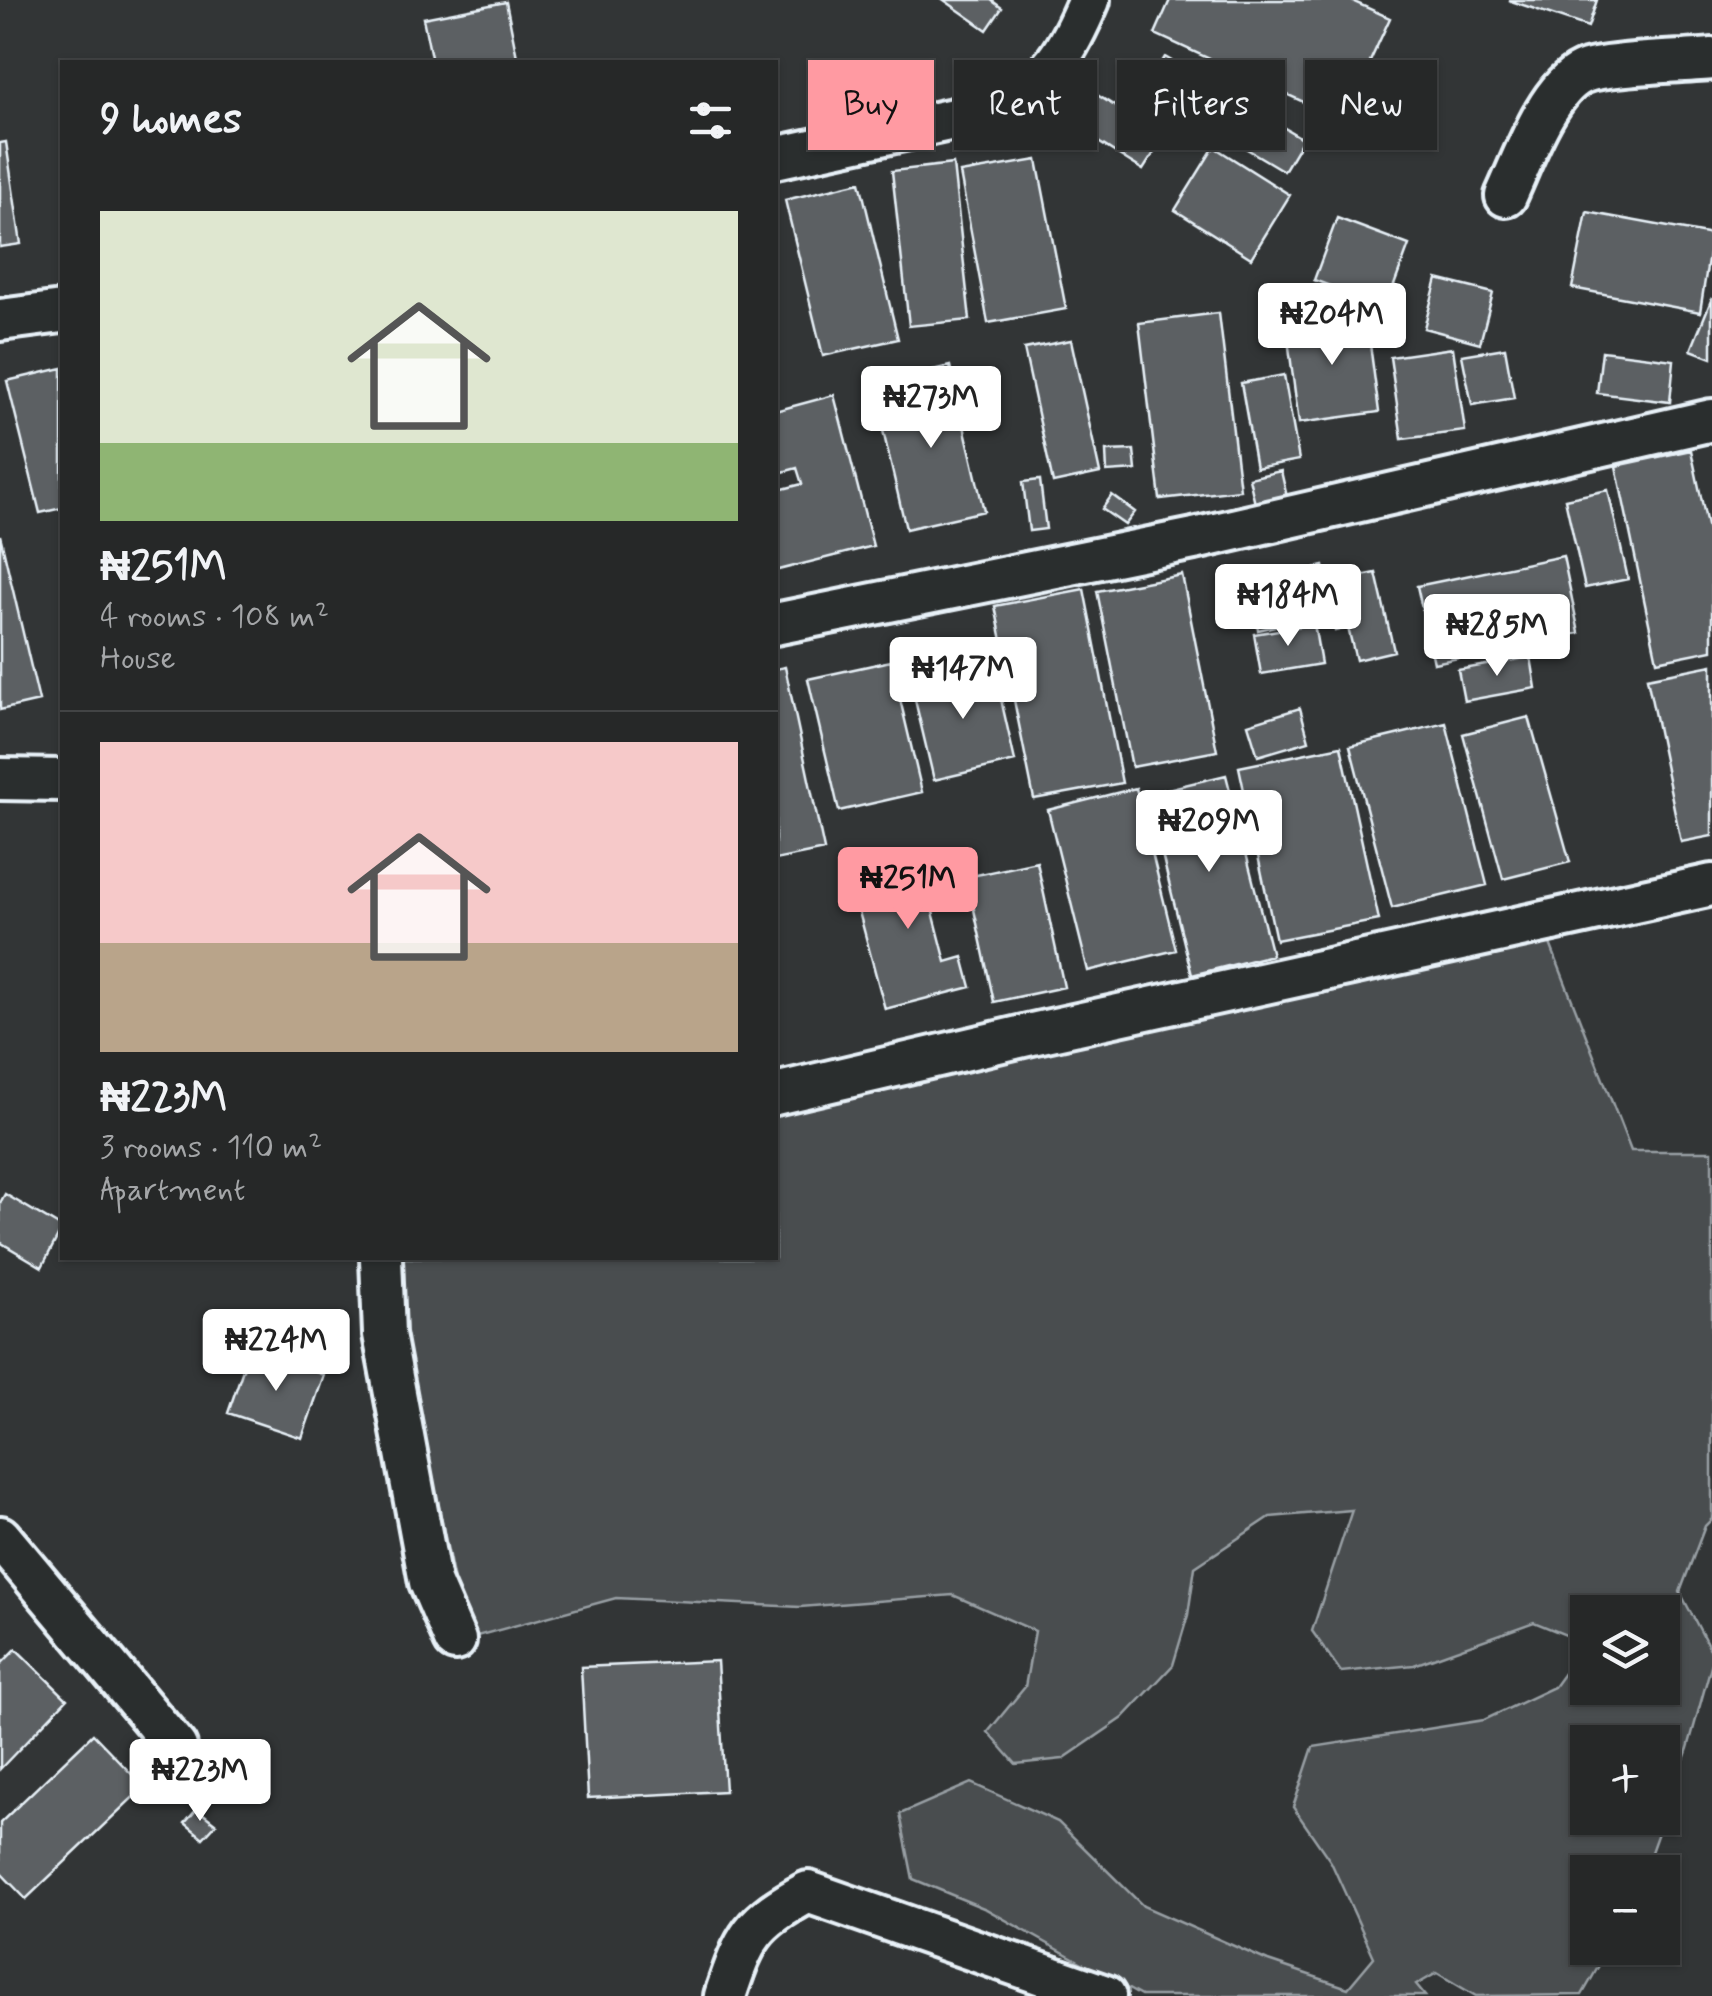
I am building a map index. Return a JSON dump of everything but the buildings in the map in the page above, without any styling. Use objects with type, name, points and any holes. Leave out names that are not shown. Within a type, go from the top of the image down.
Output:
[{"type":"street","points":[[778,157],[1004,108],[1035,88],[1054,68],[1068,48],[1088,0]]},
{"type":"street","points":[[1506,196],[1538,128],[1575,76],[1586,70],[1712,59]]},
{"type":"street","points":[[0,320],[60,312]]},
{"type":"street","points":[[778,623],[1194,538],[1712,420]]},
{"type":"street","points":[[0,778],[60,786]]},
{"type":"street","points":[[778,1093],[1712,885]]},
{"type":"street","points":[[381,1260],[384,1334],[430,1582],[454,1640]]},
{"type":"street","points":[[0,1537],[176,1746]]},
{"type":"street","points":[[724,1996],[742,1945],[768,1914],[808,1892],[1105,1996]]},
{"type":"shaded area","points":[[1542,923],[1631,1151],[1712,1151],[1712,1519],[1705,1526],[1680,1592],[1712,1653],[1712,1662],[1680,1771],[1680,1725],[1570,1725],[1570,1835],[1657,1835],[1650,1855],[1570,1855],[1570,1965],[1599,1965],[1582,1995],[1476,1996],[1437,1973],[1416,1985],[1425,1996],[1141,1996],[986,1909],[913,1879],[900,1814],[971,1783],[1058,1822],[1143,1906],[1268,1961],[1348,1988],[1374,1957],[1331,1862],[1293,1807],[1313,1747],[1484,1720],[1554,1687],[1570,1665],[1570,1705],[1680,1705],[1680,1595],[1570,1595],[1570,1637],[1534,1622],[1414,1665],[1341,1672],[1312,1631],[1352,1510],[1270,1517],[1195,1567],[1188,1615],[1173,1665],[1123,1718],[1063,1759],[1016,1764],[988,1732],[1025,1687],[1035,1631],[953,1595],[800,1607],[616,1598],[466,1639],[388,1260],[778,1260],[778,1096]]}]
